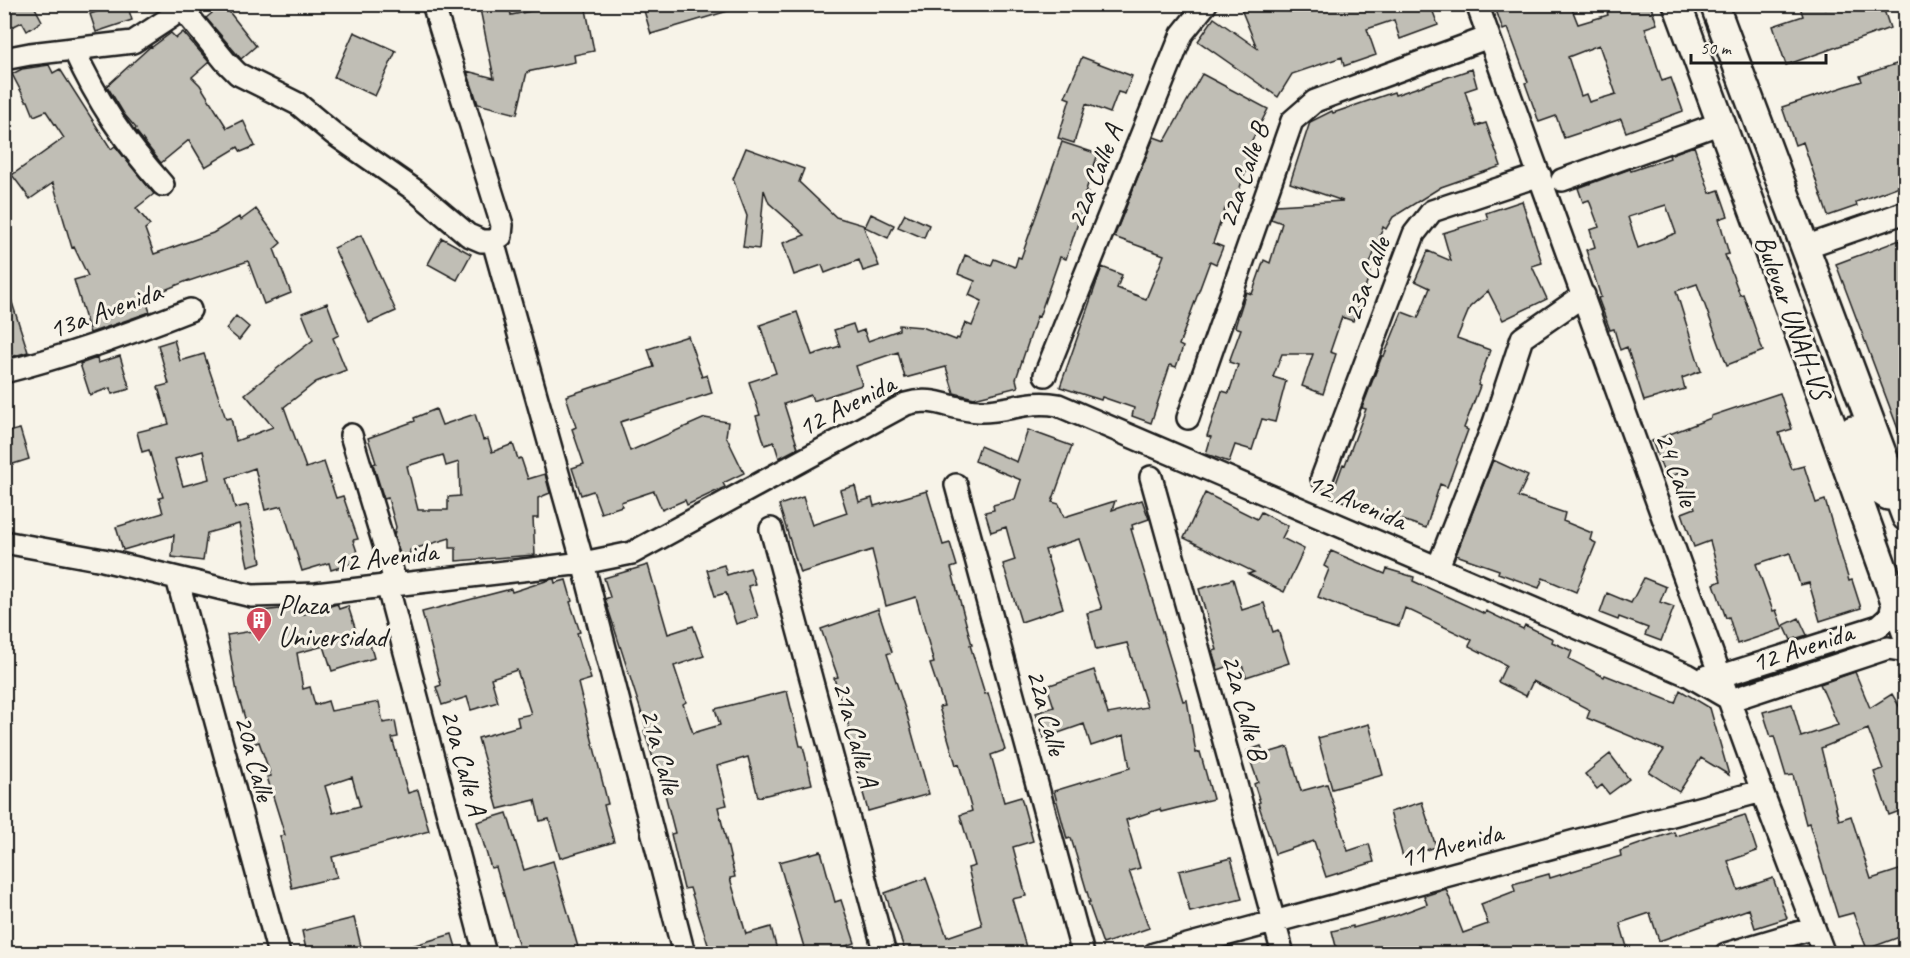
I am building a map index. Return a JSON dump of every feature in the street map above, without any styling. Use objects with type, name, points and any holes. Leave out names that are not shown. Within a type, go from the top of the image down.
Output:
[{"type":"main road","name":"Bulevar UNAH-VS","points":[[1677,4],[1798,331],[1905,632]]},
{"type":"main road","name":"Bulevar UNAH-VS","points":[[1714,4],[1901,505]]},
{"type":"main road","points":[[1798,331],[1829,364],[1872,482],[1879,490],[1901,505]]},
{"type":"street","points":[[4,59],[133,42],[171,17],[182,6],[238,74],[298,104],[334,134],[416,191],[468,235],[482,241],[494,241],[501,236],[502,225],[433,4]]},
{"type":"street","name":"22a Calle A","points":[[1045,375],[1182,34],[1206,4]]},
{"type":"street","name":"24 Calle","points":[[1477,4],[1731,700],[1762,791],[1824,954]]},
{"type":"street","name":"22a Calle B","points":[[1188,418],[1292,120],[1315,101],[1489,37]]},
{"type":"street","points":[[74,50],[86,77],[114,126],[163,185]]},
{"type":"street","points":[[1562,180],[1721,123]]},
{"type":"street","name":"23a Calle","points":[[1322,478],[1414,234],[1432,211],[1540,175]]},
{"type":"street","points":[[1805,248],[1905,212]]},
{"type":"street","name":"21a Calle","points":[[494,241],[583,563],[684,954]]},
{"type":"street","points":[[1438,567],[1494,423],[1522,338],[1584,295]]},
{"type":"street","name":"13a Avenida","points":[[4,372],[111,341],[190,310]]},
{"type":"street","name":"12 Avenida","points":[[4,542],[103,560],[252,596],[316,594],[583,563],[632,553],[906,404],[928,400],[953,408],[982,411],[1042,402],[1058,405],[1688,675],[1731,700],[1888,648],[1905,651]]},
{"type":"street","name":"20a Calle A","points":[[351,435],[485,954]]},
{"type":"street","name":"22a Calle B","points":[[1151,477],[1283,954]]},
{"type":"street","name":"22a Calle","points":[[956,485],[1083,954]]},
{"type":"street","name":"21a Calle A","points":[[771,529],[885,954]]},
{"type":"street","name":"20a Calle","points":[[177,578],[279,954]]},
{"type":"street","name":"12 Avenida","points":[[1688,675],[1721,676],[1879,626],[1890,616],[1894,600]]},
{"type":"street","name":"11 Avenida","points":[[1154,954],[1762,791]]},
{"type":"street","points":[[1726,954],[1814,928]]},
{"type":"building","points":[[4,4],[33,4],[42,21],[27,31],[22,22],[4,31]]},
{"type":"building","points":[[127,4],[132,20],[96,32],[90,14]]},
{"type":"building","points":[[223,4],[256,46],[241,59],[206,18]]},
{"type":"building","points":[[479,4],[509,4],[511,15],[565,4],[585,4],[594,51],[574,55],[575,62],[527,72],[517,114],[478,104],[467,71],[494,78]]},
{"type":"building","points":[[642,4],[738,4],[738,8],[651,34]]},
{"type":"building","points":[[1239,4],[1430,4],[1438,25],[1400,39],[1394,20],[1367,29],[1376,55],[1344,66],[1342,57],[1292,74],[1278,97],[1198,41],[1214,18],[1257,48]]},
{"type":"building","points":[[1513,4],[1570,4],[1578,24],[1608,15],[1605,4],[1650,4],[1657,24],[1645,28],[1662,81],[1671,78],[1683,111],[1626,132],[1621,119],[1564,138],[1556,116],[1539,122],[1525,83],[1528,82],[1508,28],[1503,30],[1496,10]],"holes":[[[1599,45],[1616,94],[1589,102],[1586,94],[1581,96],[1568,57]]]},
{"type":"building","points":[[1799,4],[1823,4],[1825,9],[1838,4],[1882,4],[1890,28],[1786,65],[1773,26],[1803,16]]},
{"type":"building","points":[[183,32],[209,62],[192,77],[200,85],[227,128],[243,120],[255,146],[241,152],[238,147],[205,167],[189,140],[161,163],[135,130],[136,128],[124,114],[107,86],[151,46],[171,33],[176,38]]},
{"type":"building","points":[[354,32],[396,51],[375,96],[334,77]]},
{"type":"building","points":[[1082,57],[1132,76],[1125,94],[1118,92],[1110,113],[1086,104],[1074,143],[1058,138],[1070,99],[1065,97]]},
{"type":"building","points":[[1905,61],[1905,184],[1856,202],[1857,206],[1828,216],[1803,142],[1795,145],[1782,107],[1862,81],[1860,76]]},
{"type":"building","points":[[49,65],[53,73],[60,69],[111,149],[115,146],[154,194],[136,208],[150,225],[145,229],[154,254],[213,233],[239,217],[241,220],[256,209],[281,243],[274,249],[291,293],[264,304],[248,261],[189,280],[145,298],[150,312],[90,333],[74,280],[88,276],[74,247],[72,248],[53,183],[30,199],[12,175],[64,138],[46,111],[34,116],[12,74],[22,69]]},
{"type":"building","points":[[1472,69],[1477,87],[1465,91],[1476,126],[1486,123],[1501,166],[1441,187],[1393,217],[1386,229],[1383,227],[1369,267],[1372,268],[1353,321],[1342,317],[1330,352],[1336,354],[1323,394],[1302,386],[1313,354],[1282,354],[1273,377],[1286,381],[1275,422],[1262,419],[1252,450],[1235,445],[1229,462],[1206,454],[1211,437],[1207,436],[1222,391],[1229,393],[1238,365],[1229,362],[1241,329],[1235,327],[1246,292],[1252,294],[1264,260],[1270,263],[1282,223],[1271,219],[1276,205],[1343,201],[1290,183],[1310,122],[1332,111],[1333,113],[1394,92],[1395,95]]},
{"type":"building","points":[[1202,74],[1268,109],[1251,142],[1256,144],[1232,209],[1226,206],[1213,243],[1223,247],[1216,264],[1210,261],[1179,345],[1183,347],[1176,367],[1170,365],[1151,423],[1132,416],[1134,408],[1102,397],[1101,400],[1060,387],[1102,267],[1122,275],[1117,288],[1146,299],[1164,255],[1114,237],[1154,137],[1165,141]]},
{"type":"building","points":[[1062,142],[1098,154],[1085,193],[1088,193],[1066,259],[1060,257],[1039,317],[1037,316],[1016,379],[1018,387],[974,398],[954,393],[946,367],[905,378],[898,352],[856,366],[862,385],[813,401],[811,395],[784,404],[798,448],[779,458],[774,442],[765,445],[756,416],[760,415],[749,382],[776,373],[760,325],[797,312],[812,355],[840,346],[834,330],[853,324],[856,333],[864,330],[868,341],[899,330],[899,325],[922,327],[956,340],[959,339],[965,323],[972,326],[982,301],[969,295],[975,281],[958,274],[965,255],[991,266],[994,259],[1015,267],[1018,257],[1021,258]]},
{"type":"building","points":[[1694,146],[1710,193],[1719,190],[1728,216],[1719,219],[1729,254],[1725,255],[1740,295],[1743,294],[1763,351],[1727,365],[1697,284],[1676,291],[1701,371],[1682,378],[1685,389],[1644,401],[1627,347],[1620,350],[1614,329],[1610,330],[1598,298],[1601,297],[1586,250],[1595,247],[1590,230],[1599,227],[1589,200],[1583,202],[1578,188],[1630,169],[1631,171],[1670,158],[1669,155]],"holes":[[[1666,205],[1676,233],[1638,248],[1628,217]]]},
{"type":"building","points":[[746,148],[804,169],[799,182],[836,217],[863,225],[879,266],[863,271],[859,260],[825,273],[822,265],[794,275],[783,243],[805,235],[769,203],[764,190],[759,249],[743,247],[747,216],[733,179]]},
{"type":"building","points":[[1522,201],[1542,263],[1532,266],[1547,299],[1503,320],[1488,291],[1470,307],[1457,338],[1490,350],[1478,385],[1480,386],[1464,428],[1468,430],[1447,487],[1440,484],[1426,528],[1331,497],[1366,409],[1362,408],[1402,312],[1418,318],[1430,288],[1415,281],[1428,251],[1451,261],[1443,233],[1488,219],[1486,213]]},
{"type":"building","points":[[871,214],[894,225],[888,238],[865,227]]},
{"type":"building","points":[[905,214],[929,225],[924,238],[898,227]]},
{"type":"building","points":[[361,235],[396,311],[369,323],[334,248]]},
{"type":"building","points":[[442,238],[471,254],[457,280],[428,264]]},
{"type":"building","points":[[1905,238],[1905,445],[1904,445],[1836,264]]},
{"type":"building","points":[[7,287],[28,352],[4,359],[4,288]]},
{"type":"building","points":[[327,303],[339,335],[333,338],[346,370],[316,382],[284,407],[306,468],[324,462],[336,498],[343,496],[358,539],[353,540],[360,561],[331,570],[329,563],[302,571],[282,506],[265,510],[255,468],[227,478],[235,508],[248,505],[261,562],[248,566],[239,524],[207,533],[203,561],[172,557],[174,535],[123,550],[116,527],[163,513],[159,498],[163,497],[149,450],[142,452],[137,432],[169,424],[158,387],[169,384],[158,345],[174,340],[180,361],[204,354],[226,419],[231,418],[236,441],[273,427],[245,394],[313,340],[302,313]],"holes":[[[203,451],[209,479],[183,486],[175,459]]]},
{"type":"building","points":[[236,316],[249,327],[239,340],[226,329]]},
{"type":"building","points":[[688,336],[702,377],[707,375],[712,393],[620,422],[630,451],[705,418],[728,422],[726,436],[744,473],[723,483],[725,487],[687,505],[685,500],[662,510],[654,491],[621,502],[622,506],[601,513],[593,491],[581,495],[572,468],[584,464],[572,429],[576,427],[566,396],[654,367],[648,349]]},
{"type":"building","points":[[120,356],[130,389],[112,394],[110,388],[90,395],[80,364],[97,358],[98,363]]},
{"type":"building","points":[[1780,393],[1792,429],[1779,433],[1792,469],[1804,466],[1816,503],[1825,500],[1849,581],[1852,580],[1861,608],[1820,621],[1809,583],[1800,585],[1790,553],[1756,564],[1773,611],[1776,610],[1783,629],[1737,644],[1729,617],[1726,618],[1714,584],[1721,581],[1710,541],[1694,547],[1682,513],[1695,508],[1682,472],[1666,478],[1652,441],[1711,418],[1711,416]]},
{"type":"building","points":[[436,409],[442,425],[475,414],[483,440],[488,439],[492,452],[513,444],[518,459],[521,458],[528,479],[545,474],[550,493],[538,498],[538,518],[533,518],[535,555],[456,561],[456,548],[450,548],[450,538],[410,550],[409,561],[402,561],[394,535],[396,527],[388,498],[384,499],[368,438],[415,421],[414,418]],"holes":[[[443,455],[446,466],[459,462],[460,496],[448,497],[448,510],[418,510],[407,466]]]},
{"type":"building","points":[[20,429],[29,459],[10,465],[4,447],[4,433]]},
{"type":"building","points":[[1028,430],[1072,446],[1052,502],[1059,504],[1064,517],[1115,501],[1112,510],[1142,500],[1149,519],[1132,525],[1133,529],[1131,529],[1183,701],[1187,700],[1196,753],[1200,752],[1213,799],[1161,812],[1160,809],[1126,820],[1140,868],[1129,871],[1149,928],[1103,944],[1088,902],[1090,902],[1071,838],[1067,839],[1054,791],[1130,768],[1124,735],[1091,746],[1084,724],[1044,738],[1036,713],[1054,707],[1047,686],[1094,670],[1108,714],[1147,707],[1127,643],[1096,650],[1087,613],[1102,609],[1079,539],[1045,550],[1063,608],[1021,622],[1003,564],[1015,560],[1006,527],[991,532],[985,512],[994,510],[993,505],[1015,499],[1021,480],[975,461],[980,446],[1017,462]]},
{"type":"building","points":[[1493,460],[1528,476],[1518,497],[1565,513],[1563,521],[1592,533],[1590,540],[1596,543],[1576,592],[1543,578],[1539,588],[1498,573],[1499,570],[1456,555]]},
{"type":"building","points":[[855,486],[859,502],[872,498],[874,506],[927,491],[943,545],[950,543],[957,566],[951,568],[972,645],[970,645],[985,694],[988,693],[1005,750],[991,755],[1004,802],[1021,797],[1033,841],[1013,847],[1026,896],[1012,899],[1028,954],[906,954],[885,893],[926,878],[947,937],[982,925],[968,868],[975,866],[960,815],[972,811],[959,764],[956,765],[939,707],[944,706],[930,664],[934,663],[916,597],[886,606],[872,550],[800,573],[779,505],[803,497],[812,525],[847,513],[840,490]]},
{"type":"building","points":[[1205,493],[1257,519],[1261,512],[1288,526],[1282,538],[1304,549],[1284,592],[1248,574],[1254,572],[1184,538]]},
{"type":"building","points":[[1331,551],[1385,574],[1387,569],[1414,577],[1413,581],[1485,614],[1486,611],[1523,629],[1525,625],[1553,639],[1552,642],[1572,651],[1569,659],[1604,677],[1605,675],[1675,703],[1680,690],[1710,708],[1729,775],[1701,758],[1679,792],[1649,772],[1664,750],[1587,718],[1590,710],[1533,681],[1526,696],[1498,682],[1506,665],[1469,646],[1472,640],[1405,608],[1399,626],[1359,614],[1318,597],[1329,569],[1324,566]]},
{"type":"building","points":[[648,565],[668,634],[693,626],[704,656],[674,666],[693,733],[720,725],[715,709],[787,691],[812,784],[758,797],[748,757],[717,766],[727,805],[718,807],[735,877],[730,878],[746,934],[771,927],[778,954],[711,954],[690,888],[684,889],[671,834],[675,833],[657,763],[655,764],[644,731],[647,730],[605,599],[610,597],[604,578]]},
{"type":"building","points":[[724,565],[727,575],[750,568],[755,584],[748,586],[758,617],[736,624],[726,593],[715,596],[707,570]]},
{"type":"building","points":[[1644,578],[1666,587],[1660,602],[1674,607],[1661,641],[1645,635],[1648,628],[1619,617],[1618,620],[1600,613],[1607,593],[1631,603]]},
{"type":"building","points":[[552,579],[555,583],[566,580],[572,601],[570,602],[580,632],[577,633],[591,679],[578,683],[608,804],[604,805],[614,842],[560,858],[549,819],[540,821],[535,800],[498,809],[478,738],[519,726],[517,717],[531,714],[517,670],[491,678],[498,702],[471,710],[467,697],[442,705],[436,687],[441,685],[422,612],[511,589],[512,592]]},
{"type":"building","points":[[1233,579],[1242,610],[1264,603],[1273,632],[1278,630],[1289,663],[1246,677],[1241,662],[1218,670],[1212,651],[1217,650],[1199,589]]},
{"type":"building","points":[[337,604],[339,609],[348,606],[359,640],[368,637],[374,658],[332,671],[324,646],[297,653],[303,689],[310,687],[315,705],[328,701],[331,711],[379,702],[383,723],[395,721],[398,737],[392,738],[408,793],[418,790],[429,831],[332,857],[337,877],[292,888],[280,836],[285,835],[267,777],[271,776],[259,742],[253,744],[247,725],[237,692],[227,635],[264,629],[261,611],[299,607],[301,615]],"holes":[[[352,777],[360,806],[333,813],[325,786]]]},
{"type":"building","points":[[878,609],[892,652],[887,654],[929,794],[868,811],[846,732],[850,731],[834,678],[838,677],[821,629]]},
{"type":"building","points":[[1799,618],[1807,635],[1791,640],[1784,625]]},
{"type":"building","points":[[1855,672],[1870,708],[1892,694],[1905,716],[1905,809],[1889,815],[1874,772],[1883,769],[1868,729],[1821,748],[1839,820],[1851,816],[1871,879],[1905,868],[1905,935],[1867,949],[1853,913],[1838,917],[1809,823],[1806,824],[1793,775],[1786,776],[1774,736],[1771,737],[1763,712],[1792,704],[1801,737],[1838,725],[1820,684]]},
{"type":"building","points":[[1369,724],[1383,775],[1332,789],[1318,738]]},
{"type":"building","points":[[1261,746],[1264,754],[1288,747],[1301,791],[1327,784],[1348,851],[1369,844],[1374,862],[1326,877],[1314,841],[1275,854],[1258,803],[1260,802],[1254,784],[1258,782],[1247,751]]},
{"type":"building","points":[[1610,754],[1629,779],[1609,794],[1602,785],[1597,789],[1585,774]]},
{"type":"building","points":[[1422,802],[1436,847],[1403,857],[1390,812]]},
{"type":"building","points":[[507,813],[524,870],[553,861],[580,954],[521,954],[496,867],[491,868],[477,822]]},
{"type":"building","points":[[1745,815],[1757,851],[1728,861],[1738,890],[1773,878],[1787,918],[1755,928],[1749,909],[1659,941],[1650,913],[1620,923],[1629,954],[1490,954],[1487,945],[1463,954],[1338,954],[1332,931],[1353,926],[1353,928],[1427,904],[1424,896],[1446,889],[1463,933],[1488,924],[1481,904],[1515,891],[1513,884],[1549,874],[1550,878],[1621,856],[1620,851],[1674,832],[1676,836]]},
{"type":"building","points":[[821,851],[835,902],[841,900],[855,943],[821,954],[806,954],[779,862]]},
{"type":"building","points":[[1231,858],[1242,899],[1190,912],[1179,871]]},
{"type":"building","points":[[354,918],[363,954],[307,954],[302,931]]},
{"type":"building","points":[[452,934],[458,954],[399,954],[398,950]]},
{"type":"place","name":"Plaza Universidad","points":[[259,643]]}]
